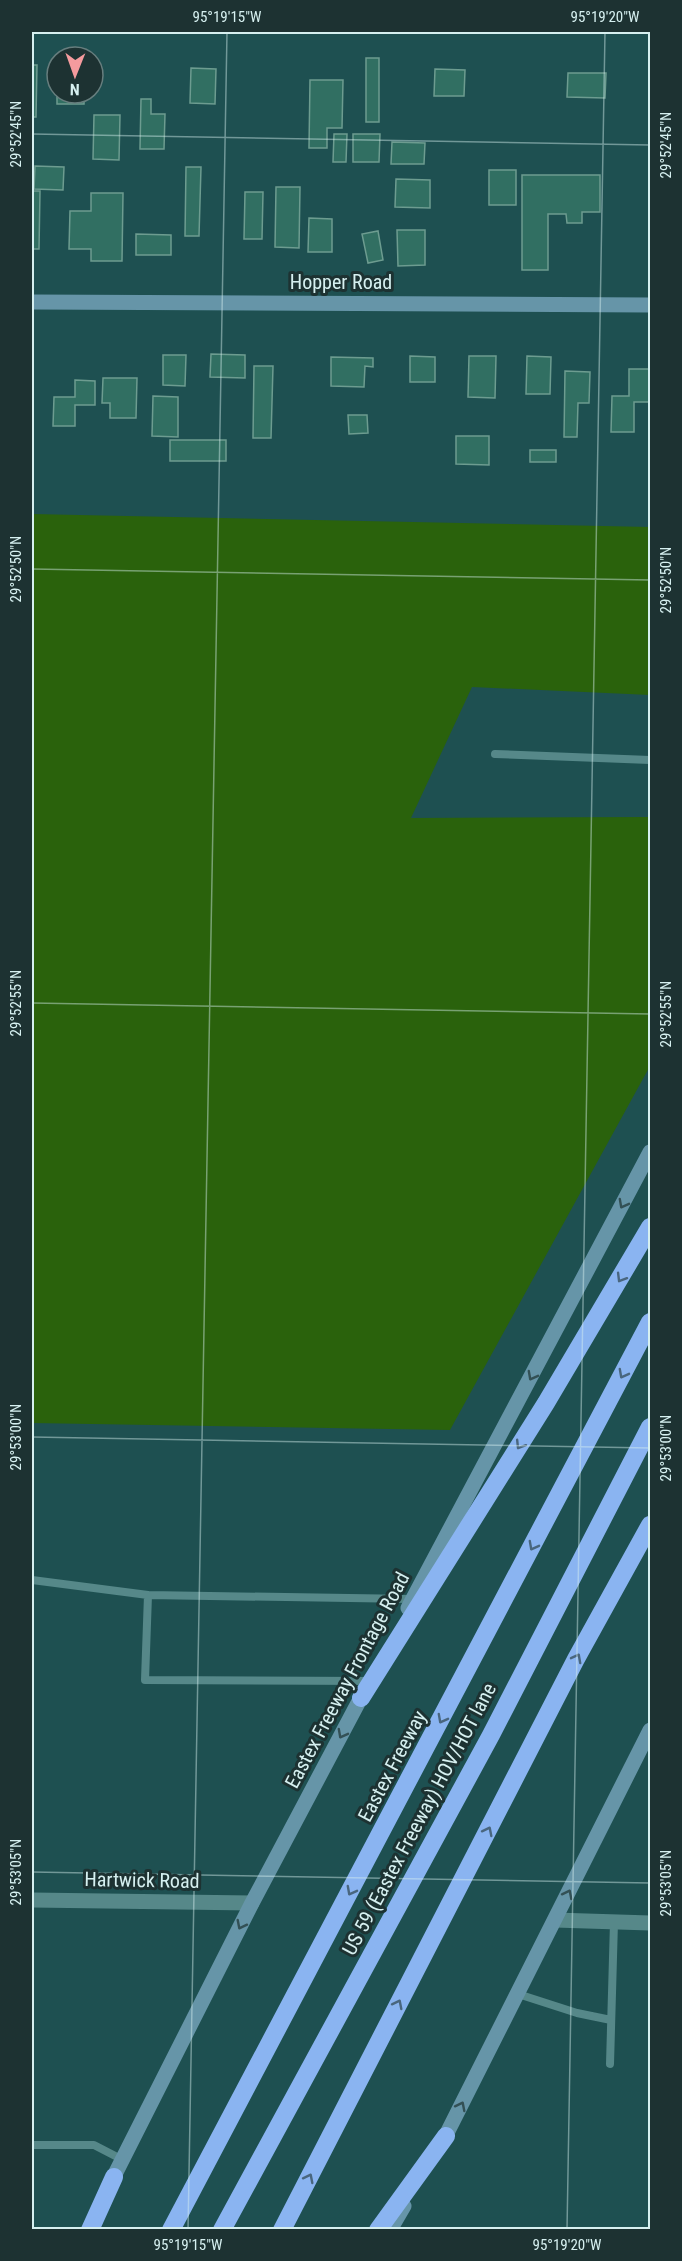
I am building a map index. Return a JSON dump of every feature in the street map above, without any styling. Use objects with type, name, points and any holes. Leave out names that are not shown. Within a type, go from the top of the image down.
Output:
[{"type":"highway","points":[[361,1698],[546,1403],[651,1227]]},
{"type":"highway","name":"Eastex Freeway","points":[[171,2229],[651,1322]]},
{"type":"highway","name":"US 59 (Eastex Freeway) HOV/HOT lane","points":[[222,2229],[490,1735],[651,1427]]},
{"type":"highway","points":[[282,2229],[576,1659],[651,1525]]},
{"type":"highway","points":[[378,2229],[446,2136]]},
{"type":"highway","points":[[90,2229],[114,2177]]},
{"type":"main road","name":"Hopper Road","points":[[32,302],[651,305]]},
{"type":"main road","name":"Eastex Freeway Frontage Road","points":[[86,2229],[252,1903],[651,1152]]},
{"type":"main road","points":[[390,2229],[446,2136],[650,1734]]},
{"type":"street","name":"Hartwick Road","points":[[32,1900],[252,1903]]},
{"type":"street","points":[[555,1920],[651,1923]]},
{"type":"lane","points":[[495,754],[651,760]]},
{"type":"lane","points":[[32,1580],[148,1595],[413,1599]]},
{"type":"lane","points":[[148,1595],[145,1680],[370,1681]]},
{"type":"lane","points":[[610,2064],[614,1922]]},
{"type":"lane","points":[[518,1994],[577,2013],[611,2020]]},
{"type":"lane","points":[[32,2145],[94,2145],[123,2160]]},
{"type":"green space","points":[[32,514],[650,527],[650,695],[472,687],[411,818],[650,817],[650,1066],[450,1430],[32,1423]]},
{"type":"building","points":[[366,58],[379,58],[379,122],[366,122]]},
{"type":"building","points":[[32,65],[37,65],[36,117],[32,117]]},
{"type":"building","points":[[191,68],[216,69],[215,104],[190,103]]},
{"type":"building","points":[[435,69],[465,70],[464,96],[434,96]]},
{"type":"building","points":[[568,73],[606,73],[605,98],[567,97]]},
{"type":"building","points":[[310,80],[343,80],[342,128],[327,128],[327,148],[309,148]]},
{"type":"building","points":[[141,99],[151,99],[151,114],[165,114],[164,149],[140,149]]},
{"type":"building","points":[[94,115],[120,115],[119,160],[93,159]]},
{"type":"building","points":[[334,134],[347,134],[346,162],[333,162]]},
{"type":"building","points":[[353,134],[380,134],[379,162],[353,162]]},
{"type":"building","points":[[392,142],[425,143],[424,164],[391,164]]},
{"type":"building","points":[[35,166],[64,167],[63,190],[34,189]]},
{"type":"building","points":[[186,167],[201,167],[199,236],[185,236]]},
{"type":"building","points":[[489,170],[516,170],[516,205],[489,205]]},
{"type":"building","points":[[522,175],[600,175],[600,212],[582,212],[582,223],[567,223],[566,214],[548,214],[548,270],[522,270]]},
{"type":"building","points":[[396,179],[430,180],[430,208],[395,207]]},
{"type":"building","points":[[276,187],[300,187],[299,248],[275,247]]},
{"type":"building","points":[[32,191],[40,191],[39,249],[32,249]]},
{"type":"building","points":[[245,192],[263,192],[262,239],[244,239]]},
{"type":"building","points":[[91,193],[123,193],[122,261],[91,261],[91,249],[69,249],[70,211],[91,211]]},
{"type":"building","points":[[309,218],[332,219],[332,252],[308,252]]},
{"type":"building","points":[[397,230],[425,230],[425,265],[398,266]]},
{"type":"building","points":[[378,231],[383,260],[368,263],[362,234]]},
{"type":"building","points":[[136,234],[171,235],[171,255],[136,255]]},
{"type":"building","points":[[211,354],[245,355],[245,378],[210,377]]},
{"type":"building","points":[[163,355],[186,355],[185,386],[163,385]]},
{"type":"building","points":[[410,356],[435,357],[435,382],[410,382]]},
{"type":"building","points":[[469,356],[496,356],[495,398],[468,397]]},
{"type":"building","points":[[527,356],[551,357],[550,394],[526,394]]},
{"type":"building","points":[[331,357],[373,358],[373,367],[365,366],[364,387],[331,386]]},
{"type":"building","points":[[254,366],[273,366],[271,438],[253,438]]},
{"type":"building","points":[[629,369],[650,369],[650,402],[634,402],[634,432],[611,432],[612,396],[629,396]]},
{"type":"building","points":[[565,371],[590,372],[589,403],[578,403],[577,437],[564,437]]},
{"type":"building","points":[[103,378],[137,378],[136,418],[110,418],[110,403],[102,403]]},
{"type":"building","points":[[75,380],[95,381],[95,405],[75,405],[75,426],[53,426],[54,397],[75,397]]},
{"type":"building","points":[[153,396],[178,397],[178,437],[152,436]]},
{"type":"building","points":[[348,415],[367,415],[368,433],[349,434]]},
{"type":"building","points":[[456,436],[489,436],[489,465],[456,464]]},
{"type":"building","points":[[170,440],[226,440],[226,461],[170,461]]},
{"type":"building","points":[[530,450],[556,450],[556,462],[530,462]]}]
